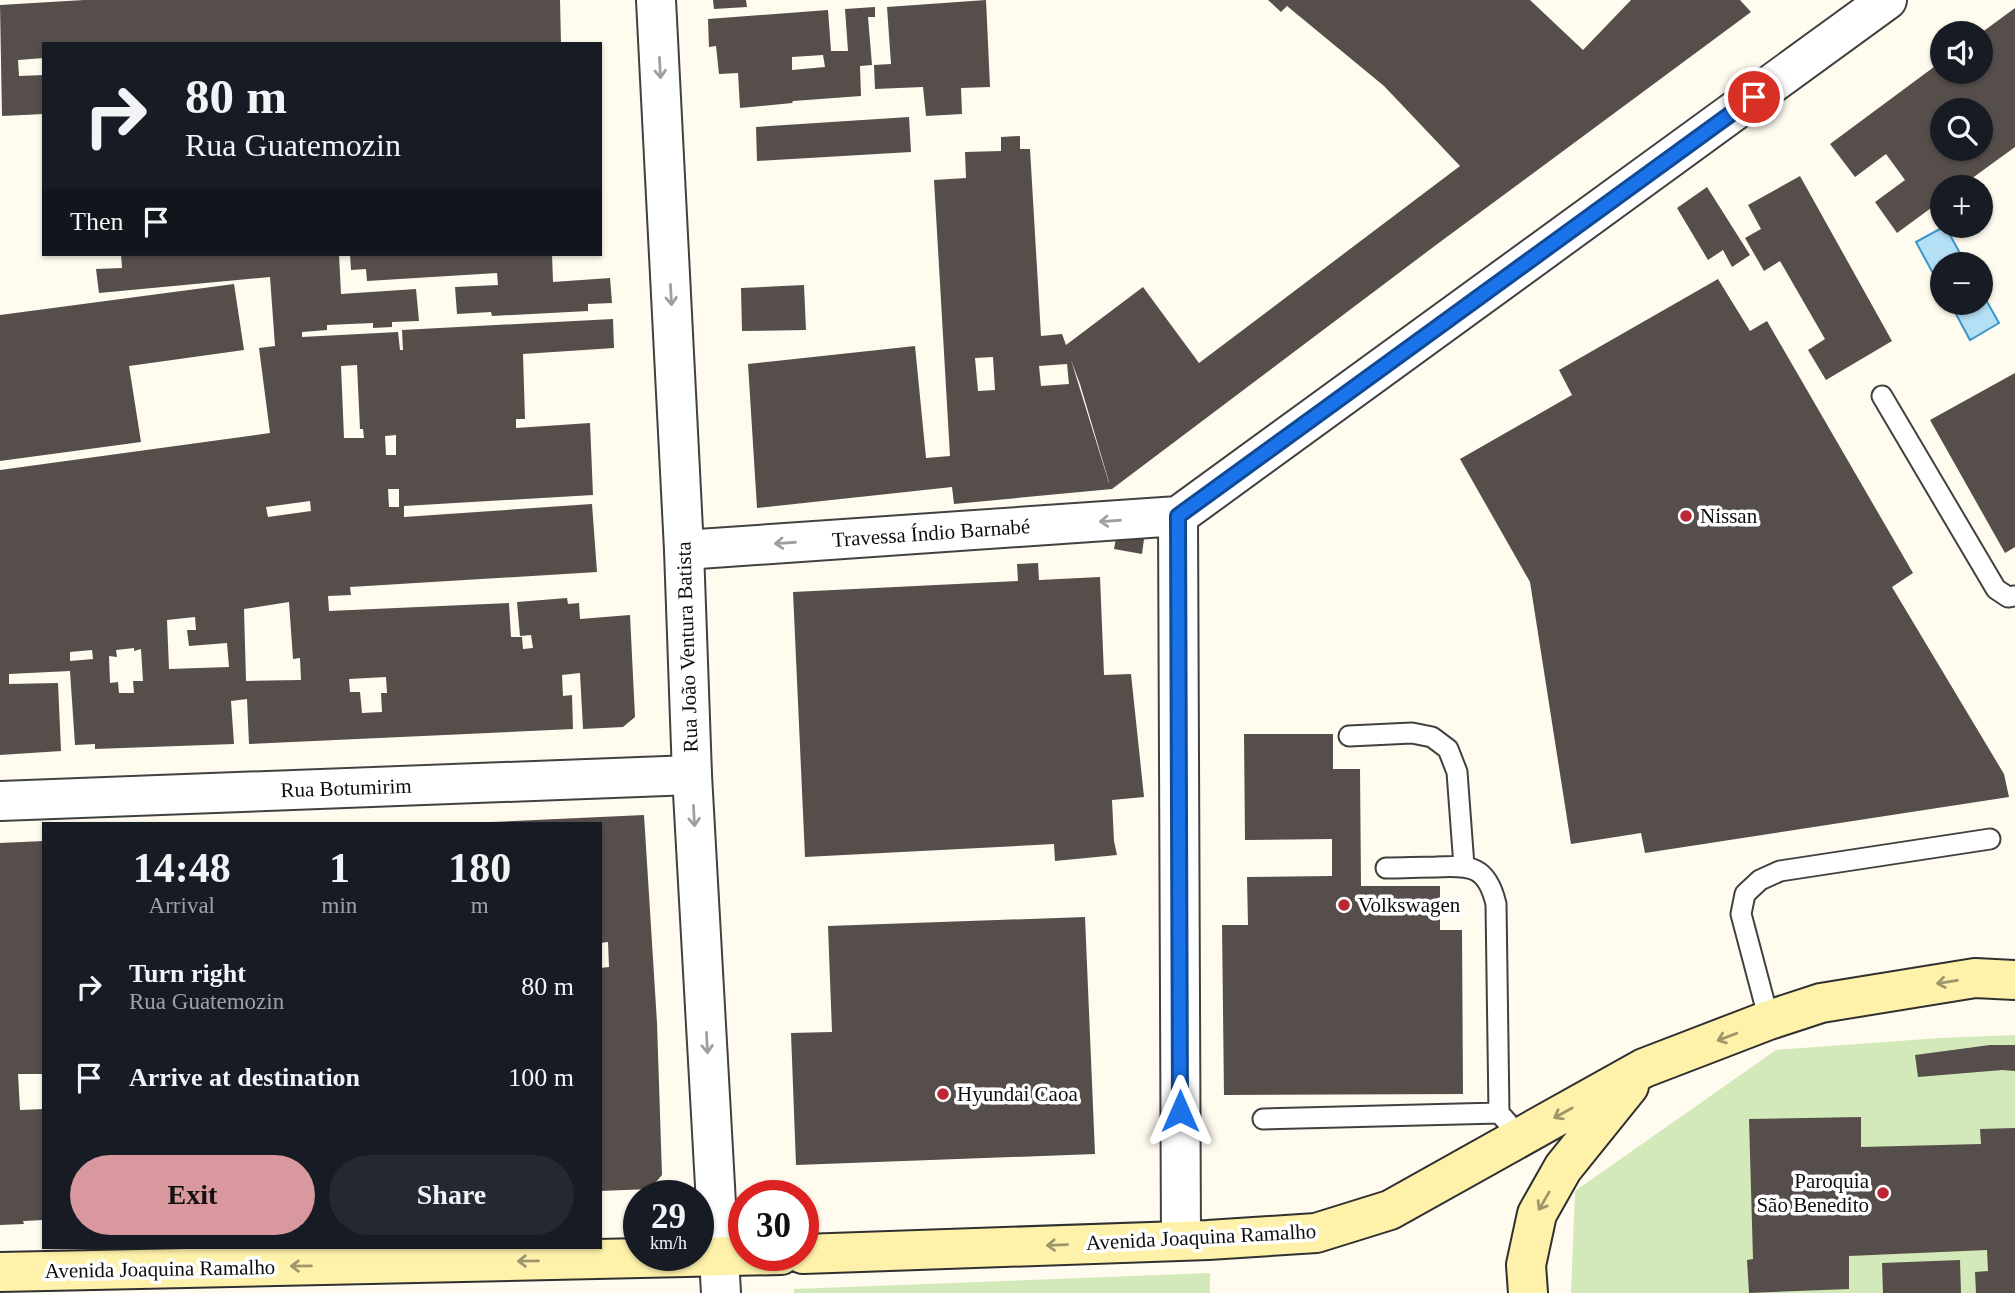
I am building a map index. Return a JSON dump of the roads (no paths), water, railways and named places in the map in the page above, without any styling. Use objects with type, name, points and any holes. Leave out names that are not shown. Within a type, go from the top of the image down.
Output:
[{"type":"main road","name":"Avenida Joaquina Ramalho","points":[[819,1253],[1317,1233],[1390,1210],[1509,1125],[1644,1068],[1769,1020],[1821,1003],[1975,978],[2015,980]]},
{"type":"main road","points":[[1528,1293],[1526,1265],[1537,1214],[1563,1168],[1644,1068]]},
{"type":"main road","name":"Avenida Joaquina Ramalho","points":[[0,1272],[720,1275]]},
{"type":"street","name":"Rua João Ventura Batista","points":[[656,0],[684,550],[692,775],[720,1275]]},
{"type":"street","points":[[1181,1240],[1178,516],[1887,0]]},
{"type":"street","name":"Travessa Índio Barnabé","points":[[684,550],[1178,516]]},
{"type":"street","name":"Rua Botumirim","points":[[0,801],[692,775]]},
{"type":"lane","points":[[1882,396],[1996,589],[2008,597],[2015,596]]},
{"type":"lane","points":[[1349,736],[1412,733],[1432,737],[1448,749],[1457,772],[1464,866]]},
{"type":"lane","points":[[1769,1020],[1741,914],[1745,894],[1760,880],[1780,871],[1990,839]]},
{"type":"lane","points":[[1263,1119],[1509,1125],[1496,904],[1492,886],[1480,873],[1464,866],[1386,868]]},
{"type":"water","points":[[1930,234],[1930,238],[1952,238],[1959,252],[1930,252],[1930,268],[1916,242]]},
{"type":"water","points":[[1993,312],[1999,323],[1970,340],[1956,315],[1993,315]]},
{"type":"place","name":"Nissan","points":[[1686,516]]},
{"type":"place","name":"Volkswagen","points":[[1344,905]]},
{"type":"place","name":"Hyundai Caoa","points":[[943,1094]]},
{"type":"place","name":"Paroquia São Benedito","points":[[1883,1193]]}]
